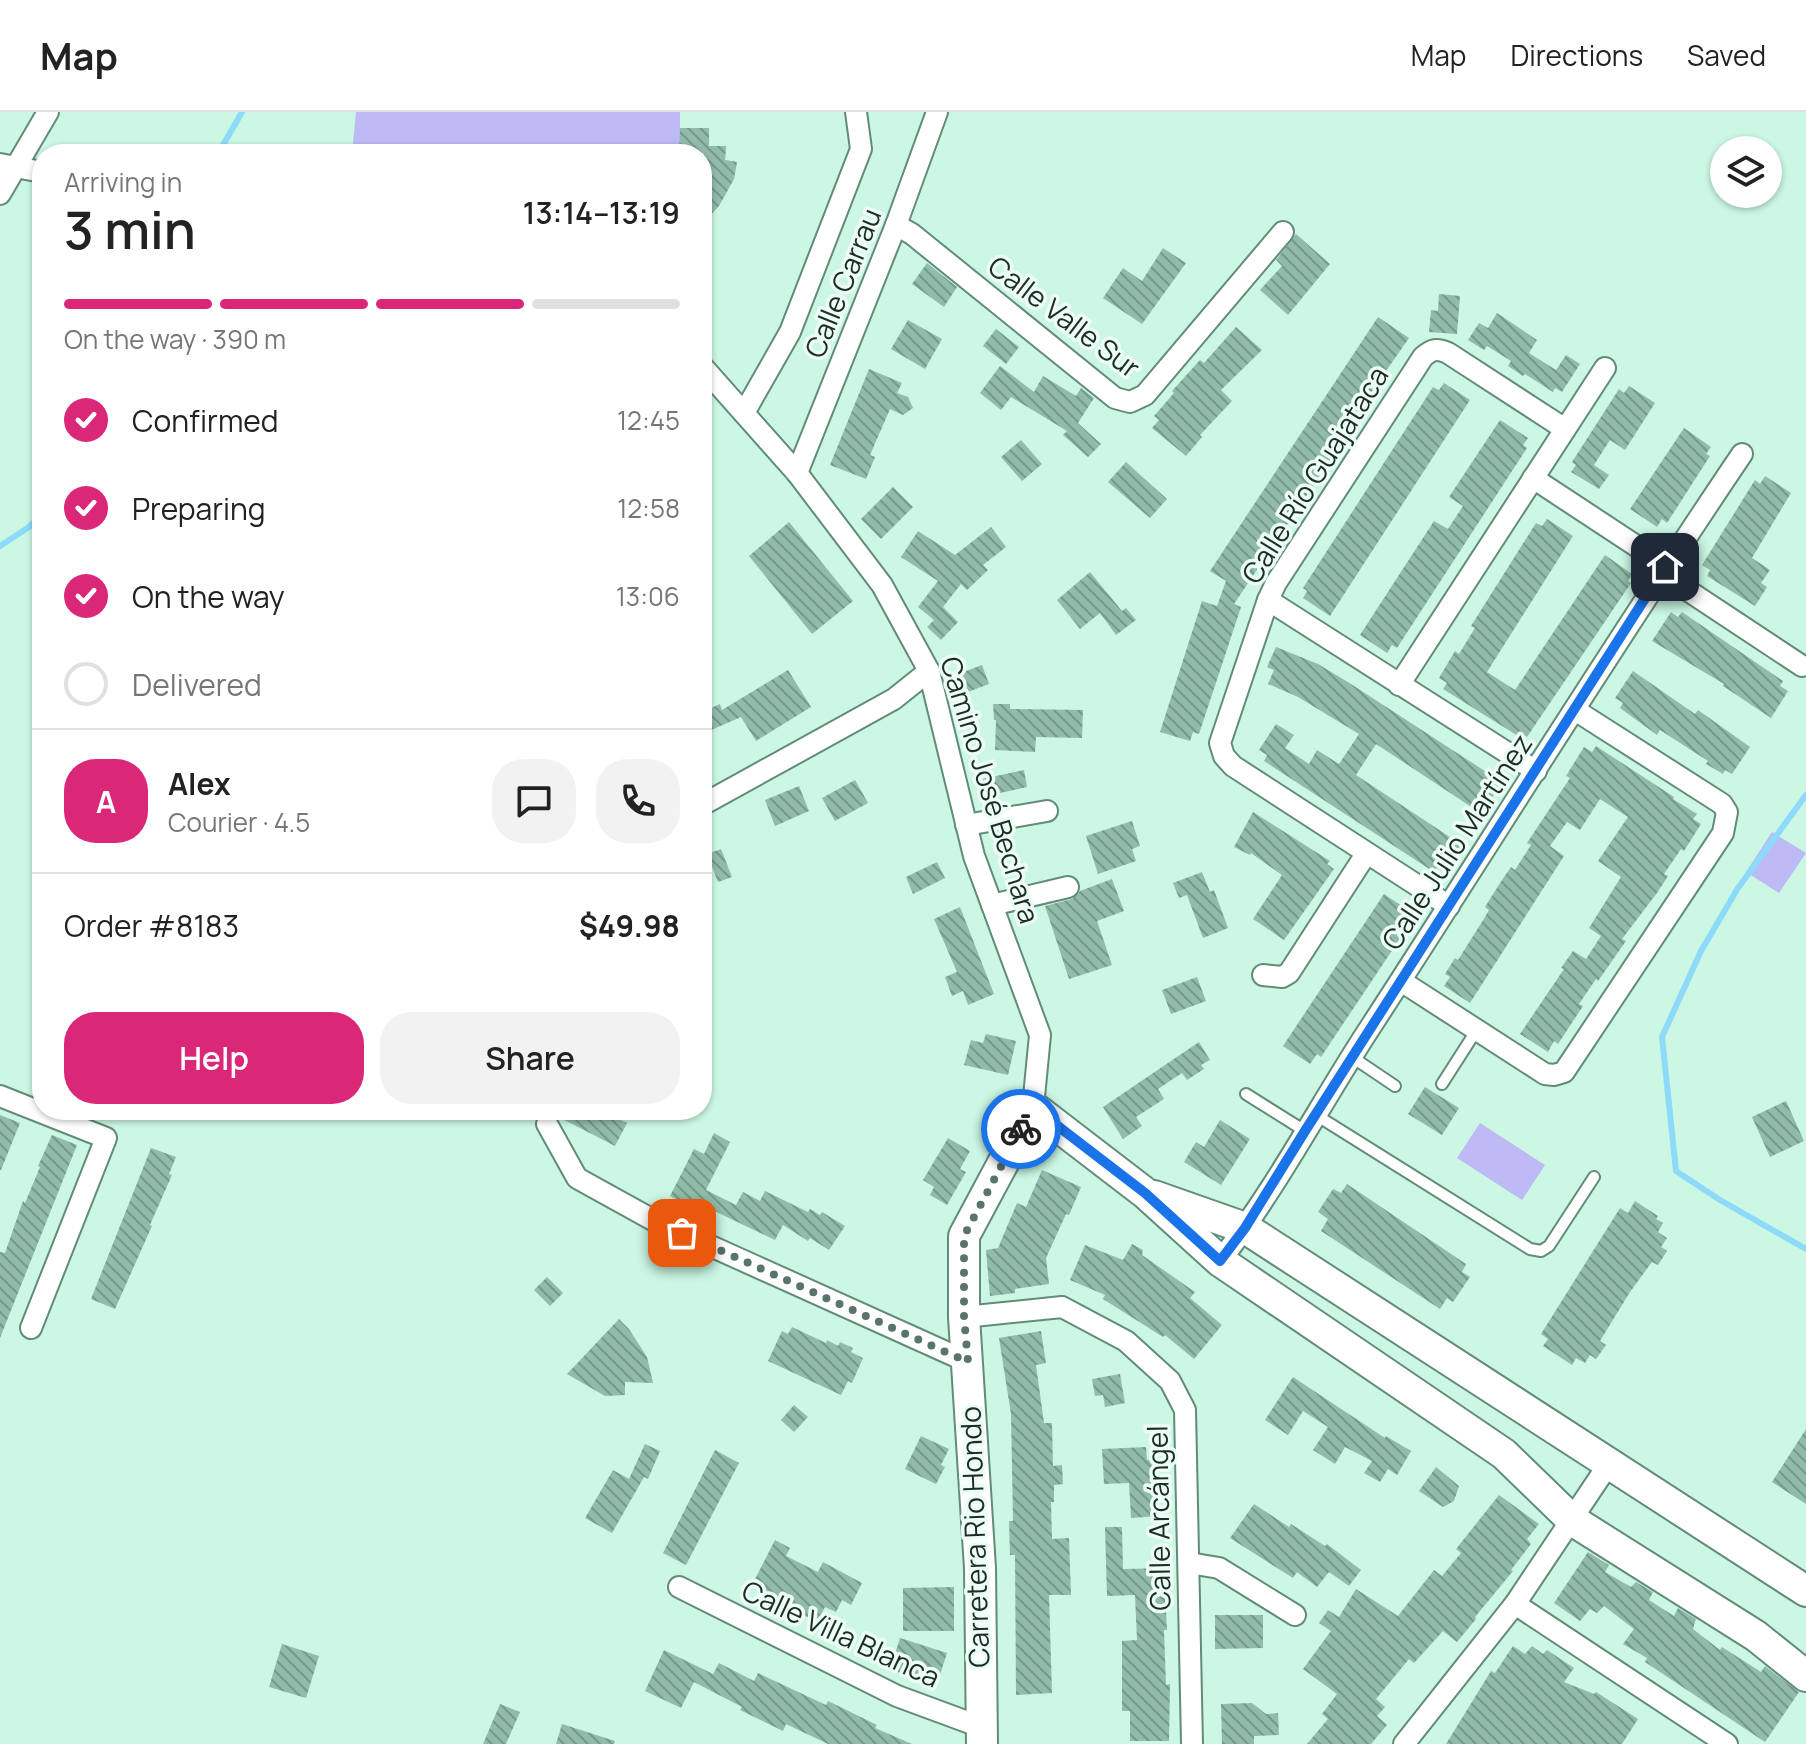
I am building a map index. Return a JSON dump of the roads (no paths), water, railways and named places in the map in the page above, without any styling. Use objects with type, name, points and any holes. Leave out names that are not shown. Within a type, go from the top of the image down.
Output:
[{"type":"street","points":[[0,194],[8,165],[48,112]]},
{"type":"street","points":[[744,413],[790,332],[861,149],[856,112]]},
{"type":"street","name":"Calle Carrau","points":[[797,473],[896,225],[937,112]]},
{"type":"street","points":[[8,165],[32,170]]},
{"type":"street","name":"Calle Valle Sur","points":[[896,225],[912,234],[1115,398],[1130,402],[1145,395],[1283,232]]},
{"type":"street","name":"Calle Río Guajataca","points":[[1449,906],[1233,766],[1224,756],[1220,743],[1276,583],[1414,371],[1431,350],[1440,349],[1448,353],[1565,429]]},
{"type":"street","points":[[1399,685],[1605,368]]},
{"type":"street","name":"Camino José Bechara","points":[[712,377],[797,473],[882,585],[929,671],[974,856],[1040,1035],[1033,1107]]},
{"type":"street","name":"Calle Julio Martínez","points":[[1220,1261],[1245,1228],[1665,567],[1742,454]]},
{"type":"street","points":[[1533,478],[1665,567],[1678,584],[1802,666]]},
{"type":"street","points":[[1268,600],[1536,771]]},
{"type":"street","points":[[712,799],[894,699],[929,671]]},
{"type":"street","points":[[1401,981],[1545,1074],[1564,1072],[1723,833],[1727,812],[1722,804],[1575,710]]},
{"type":"street","points":[[966,825],[1047,811]]},
{"type":"street","points":[[1263,975],[1282,977],[1289,973],[1366,854]]},
{"type":"street","points":[[992,905],[1068,887]]},
{"type":"street","points":[[0,1096],[32,1109]]},
{"type":"street","points":[[1033,1107],[1145,1193],[1220,1261],[1504,1454],[1572,1520],[1756,1636],[1806,1676]]},
{"type":"street","name":"Carretera Rio Hondo","points":[[981,1736],[980,1568],[964,1317],[964,1236],[1033,1107]]},
{"type":"street","points":[[31,1328],[106,1138],[61,1120]]},
{"type":"street","points":[[547,1124],[577,1178],[653,1220],[968,1362]]},
{"type":"street","points":[[1145,1193],[1245,1228],[1806,1591]]},
{"type":"street","name":"Calle Arcángel","points":[[964,1317],[1062,1307],[1126,1341],[1170,1381],[1185,1410],[1192,1744]]},
{"type":"street","points":[[1405,1744],[1515,1604],[1610,1462]]},
{"type":"street","points":[[1189,1563],[1219,1568],[1295,1615]]},
{"type":"street","name":"Calle Villa Blanca","points":[[679,1587],[981,1736]]},
{"type":"street","points":[[1515,1604],[1727,1744]]},
{"type":"lane","points":[[1442,1084],[1476,1031]]},
{"type":"lane","points":[[1352,1057],[1395,1086]]},
{"type":"lane","points":[[1246,1094],[1310,1123],[1530,1249],[1541,1251],[1549,1246],[1594,1177]]},
{"type":"waterway","points":[[224,144],[242,112]]},
{"type":"waterway","points":[[0,546],[32,524]]},
{"type":"waterway","points":[[1806,795],[1738,888],[1701,951],[1662,1037],[1676,1171],[1806,1249]]}]
